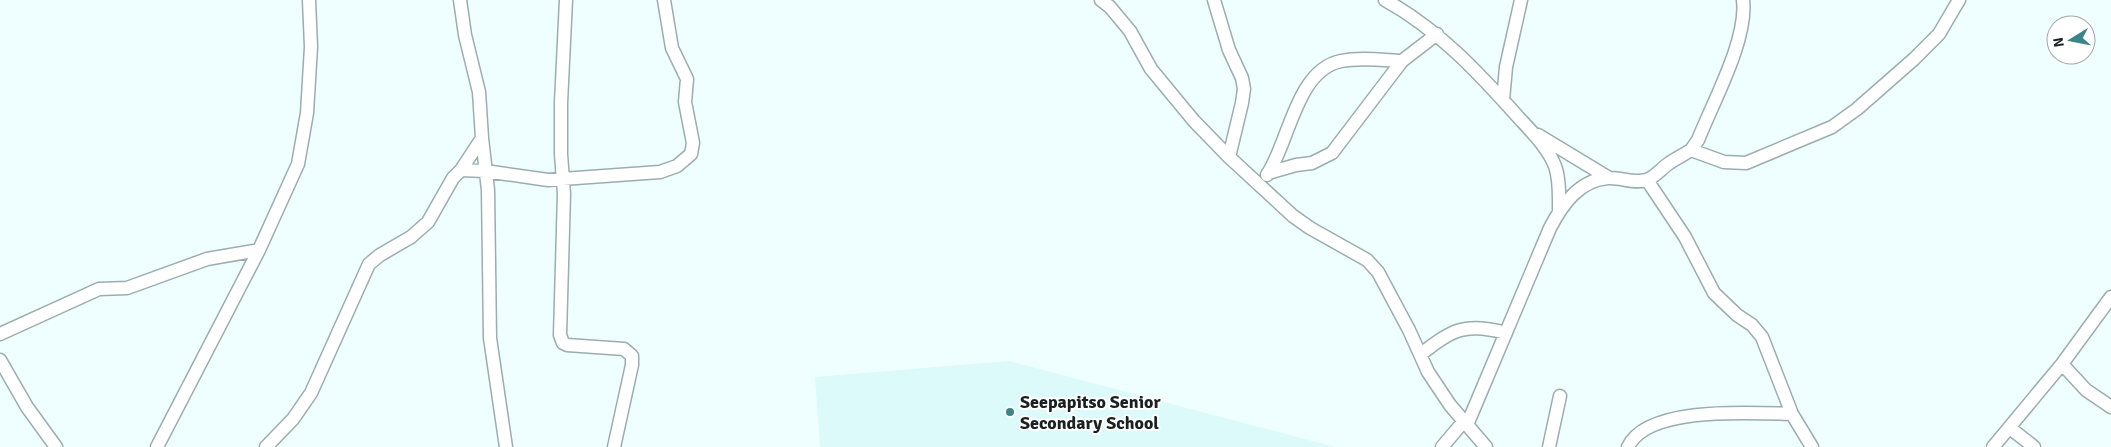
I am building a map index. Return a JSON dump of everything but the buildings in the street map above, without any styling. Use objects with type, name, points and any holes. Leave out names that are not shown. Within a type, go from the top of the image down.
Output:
[{"type":"street","points":[[162,445],[259,250],[298,164],[308,114],[310,66],[309,0]]},
{"type":"street","points":[[460,0],[465,35],[478,92],[488,190],[490,338],[506,447]]},
{"type":"street","points":[[566,0],[561,103],[563,178],[561,340],[563,343],[572,346],[624,349],[630,352],[633,360],[614,447]]},
{"type":"street","points":[[461,170],[485,171],[534,179],[660,172],[677,166],[691,154],[692,134],[685,102],[687,80],[672,48],[664,0]]},
{"type":"street","points":[[1101,0],[1110,7],[1130,31],[1151,69],[1194,121],[1229,157],[1259,186],[1310,228],[1367,260],[1378,272],[1440,392],[1486,447]]},
{"type":"street","points":[[1214,0],[1229,50],[1242,78],[1242,103],[1229,157]]},
{"type":"street","points":[[1385,0],[1438,34],[1487,81],[1529,129],[1547,151],[1555,167],[1559,186],[1559,212]]},
{"type":"street","points":[[1503,100],[1506,66],[1521,0]]},
{"type":"street","points":[[1529,129],[1609,178],[1627,181],[1647,180],[1669,163],[1691,150],[1698,140],[1731,63],[1745,10],[1743,0]]},
{"type":"street","points":[[1691,150],[1724,162],[1746,163],[1832,127],[1857,109],[1914,59],[1939,34],[1959,0]]},
{"type":"street","points":[[1268,173],[1296,165],[1312,163],[1332,153],[1402,61],[1438,34]]},
{"type":"street","points":[[1259,186],[1279,152],[1300,97],[1325,68],[1339,61],[1356,59],[1402,61]]},
{"type":"street","points":[[266,447],[293,419],[311,393],[369,264],[420,230],[434,213],[453,178],[461,170],[482,138]]},
{"type":"street","points":[[1442,447],[1466,423],[1559,212],[1579,189],[1591,183],[1609,178]]},
{"type":"street","points":[[1647,180],[1685,237],[1714,293],[1737,315],[1752,325],[1762,337],[1792,414],[1812,447]]},
{"type":"street","points":[[0,334],[99,289],[127,288],[207,259],[259,250]]},
{"type":"street","points":[[1993,447],[2062,364],[2111,297]]},
{"type":"street","points":[[1421,354],[1440,338],[1458,330],[1484,327],[1506,333]]},
{"type":"street","points":[[0,360],[27,407],[56,447]]},
{"type":"street","points":[[2062,364],[2086,390],[2111,407]]},
{"type":"street","points":[[1549,447],[1560,396]]},
{"type":"street","points":[[1628,447],[1637,434],[1659,423],[1719,412],[1792,414]]},
{"type":"street","points":[[2010,428],[2034,447]]},
{"type":"shaded area","name":"Seepapitso Senior Secondary School","points":[[1009,361],[1335,447],[820,447],[815,377]]},
{"type":"place","name":"Seepapitso Senior Secondary School","points":[[1010,412]]}]
